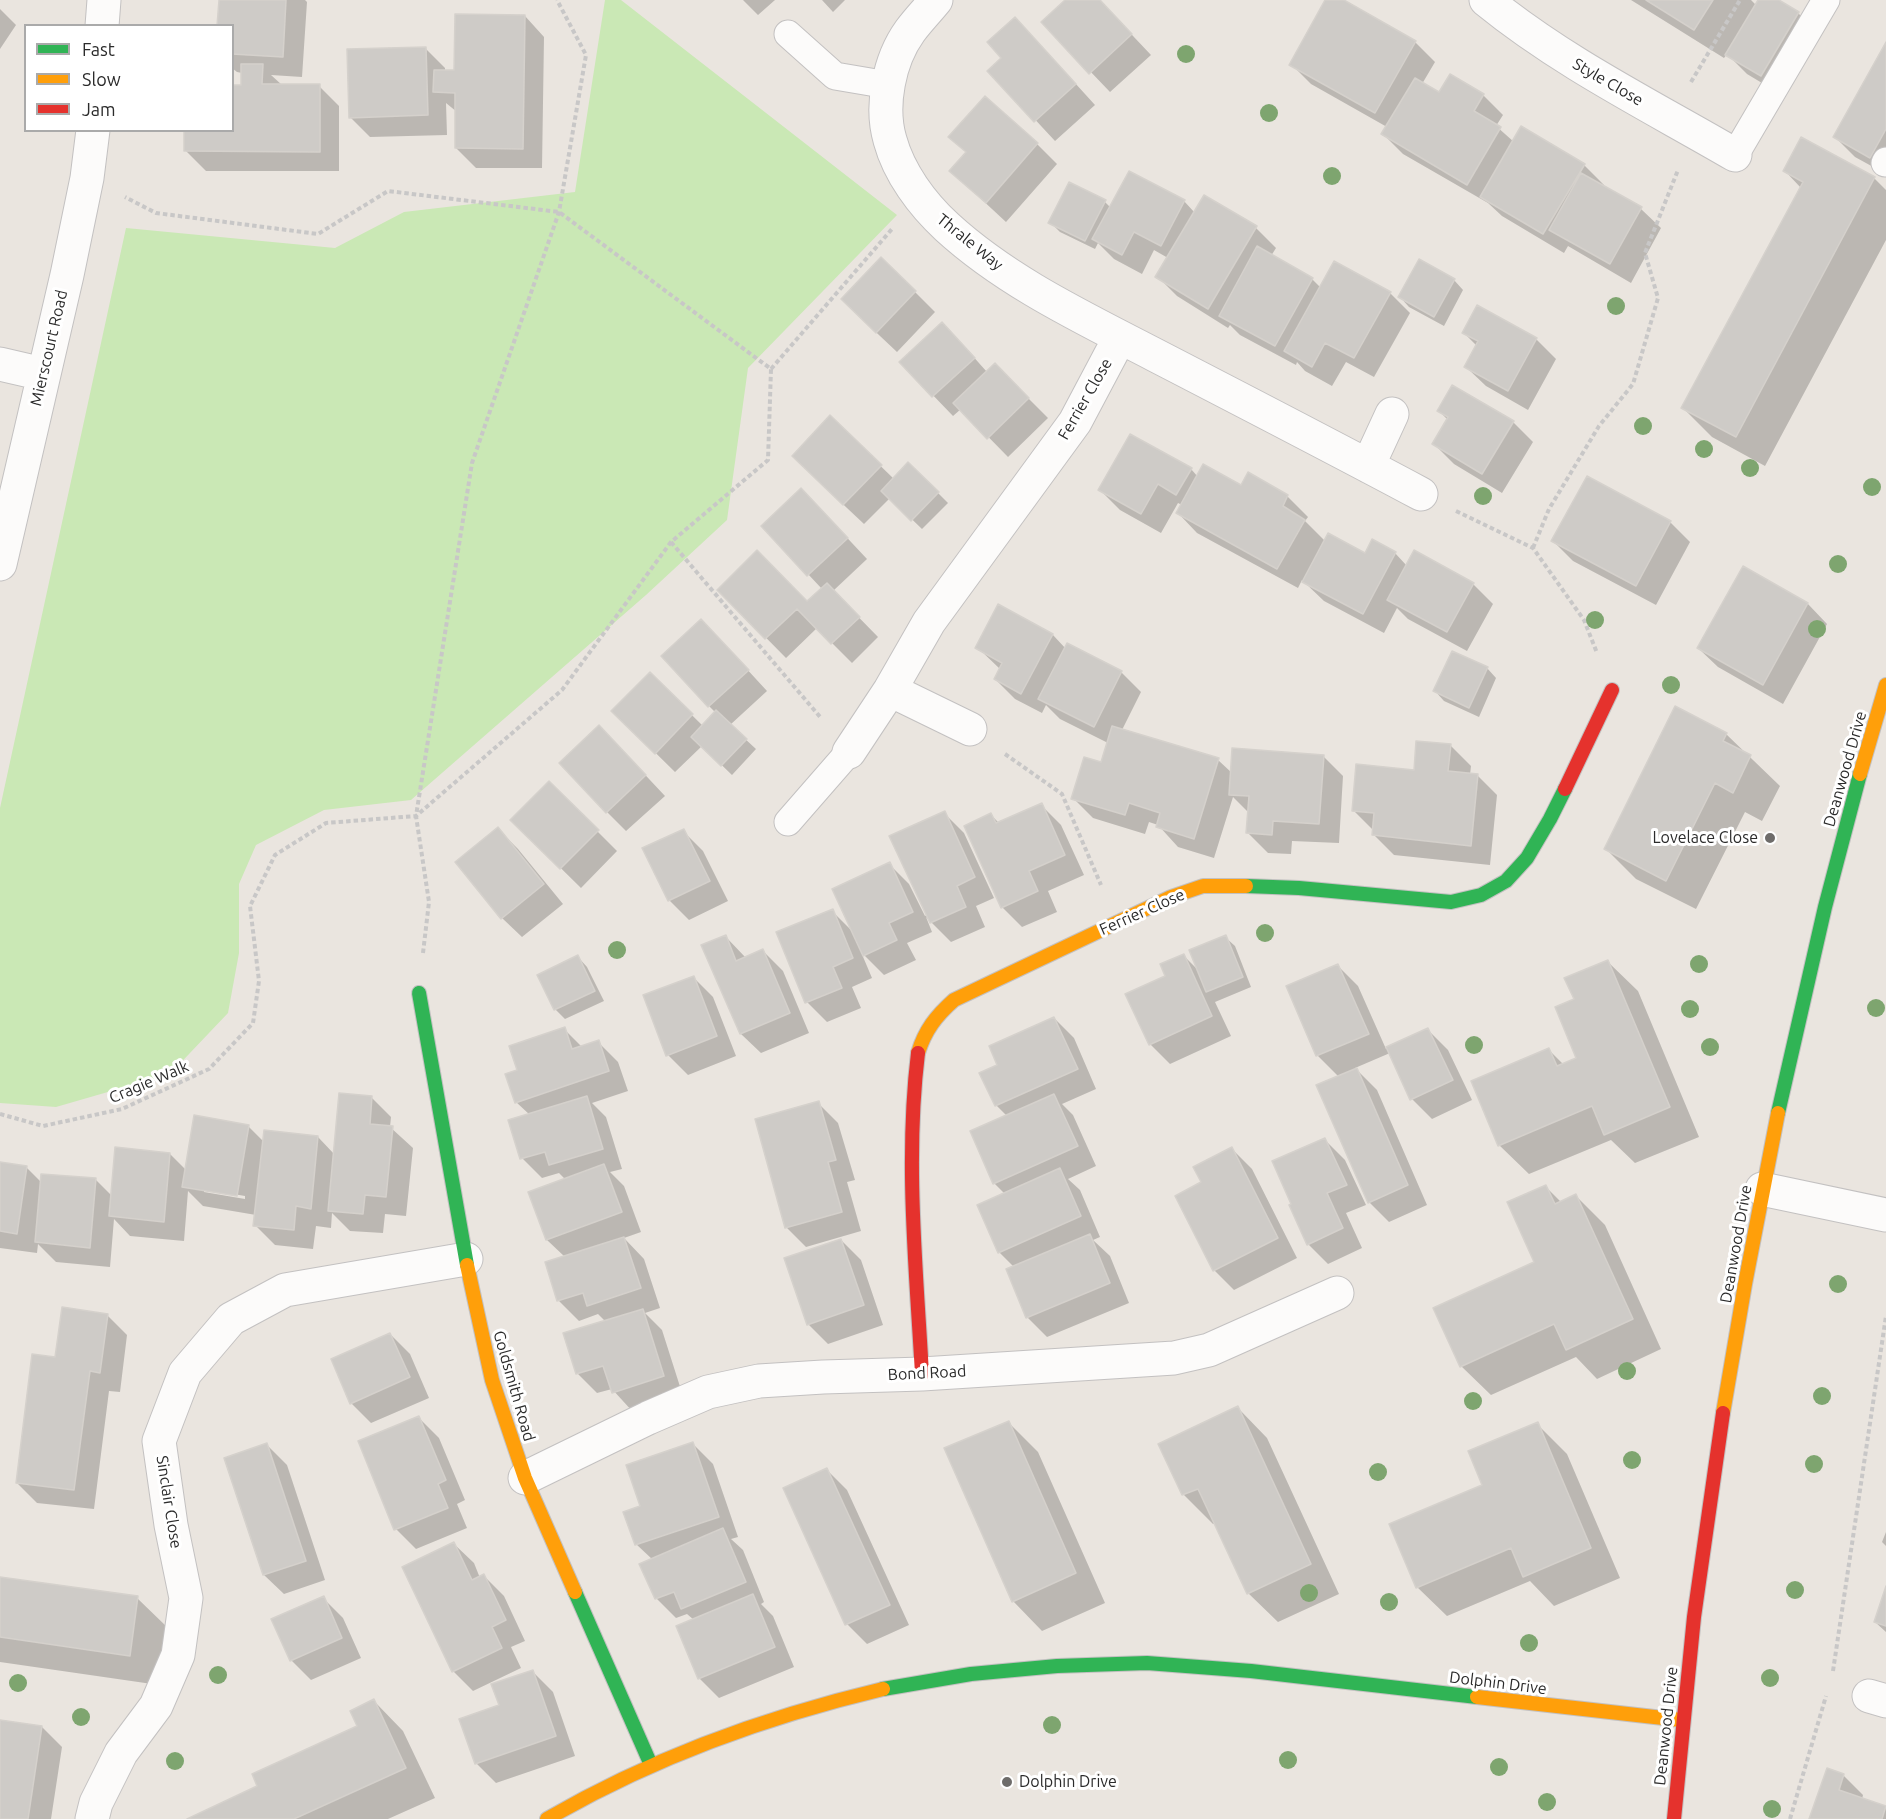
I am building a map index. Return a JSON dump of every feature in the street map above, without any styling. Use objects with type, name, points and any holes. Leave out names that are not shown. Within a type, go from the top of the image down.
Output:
[{"type":"street","points":[[102,24],[104,0]]},
{"type":"street","name":"Thrale Way","points":[[936,0],[909,33],[897,57],[888,85],[886,112],[890,140],[904,176],[946,226],[983,256],[1022,282],[1120,337]]},
{"type":"street","name":"Style Close","points":[[1486,0],[1515,24],[1571,61],[1735,155]]},
{"type":"street","name":"Mierscourt Road","points":[[0,564],[67,275],[87,178],[93,132]]},
{"type":"street","points":[[1120,337],[1421,494]]},
{"type":"street","name":"Ferrier Close","points":[[849,752],[890,690],[929,622],[1075,422],[1120,337]]},
{"type":"street","points":[[0,364],[43,374]]},
{"type":"street","points":[[1368,466],[1392,414]]},
{"type":"street","name":"Deanwood Drive","points":[[1674,1819],[1682,1720],[1712,1478],[1762,1189],[1835,866],[1886,685]]},
{"type":"street","points":[[890,690],[970,729]]},
{"type":"street","name":"Ferrier Close","points":[[922,1374],[913,1207],[912,1101],[918,1052],[927,1029],[938,1014],[954,1000],[1171,897],[1203,886],[1299,888],[1452,902],[1481,895],[1506,881],[1527,858],[1550,819],[1612,690]]},
{"type":"street","name":"Goldsmith Road","points":[[419,993],[466,1260],[492,1380],[525,1478],[651,1765]]},
{"type":"street","points":[[1762,1189],[1886,1215]]},
{"type":"street","name":"Sinclair Close","points":[[92,1819],[96,1803],[121,1753],[156,1706],[178,1654],[186,1598],[171,1525],[159,1441],[185,1373],[231,1319],[285,1290],[466,1260]]},
{"type":"street","name":"Bond Road","points":[[525,1478],[648,1418],[708,1392],[759,1381],[922,1374],[1174,1358],[1209,1350],[1337,1293]]},
{"type":"street","name":"Dolphin Drive","points":[[547,1819],[592,1793],[651,1765],[738,1730],[820,1704],[889,1688],[971,1674],[1057,1666],[1147,1663],[1251,1671],[1682,1720]]},
{"type":"lane","points":[[1735,155],[1826,0]]},
{"type":"lane","points":[[788,34],[835,76],[888,85]]},
{"type":"lane","points":[[788,822],[849,752]]},
{"type":"path","points":[[419,993],[429,902],[416,816],[472,463],[559,212],[586,55],[557,0]]},
{"type":"path","points":[[1533,548],[1549,509],[1599,426],[1633,384],[1659,298],[1646,253],[1681,163],[1660,146],[1670,117],[1740,0]]},
{"type":"path","points":[[87,178],[156,213],[318,234],[388,191],[559,212],[771,369]]},
{"type":"path","points":[[416,816],[562,690],[671,542],[768,460],[771,369],[921,198]]},
{"type":"path","points":[[1421,494],[1533,548],[1584,620],[1612,690]]},
{"type":"path","points":[[671,542],[849,752]]},
{"type":"path","points":[[970,729],[1062,794],[1118,923]]},
{"type":"path","name":"Cragie Walk","points":[[0,1114],[43,1126],[122,1109],[209,1069],[254,1023],[259,981],[250,906],[275,855],[326,824],[416,816]]},
{"type":"path","points":[[1830,1681],[1886,1316]]},
{"type":"path","points":[[1790,1819],[1827,1692]]},
{"type":"green space","points":[[605,0],[621,0],[897,215],[748,368],[727,520],[646,595],[411,800],[324,810],[256,845],[239,884],[239,953],[228,1013],[170,1074],[56,1107],[0,1103],[0,808],[126,228],[335,248],[404,212],[575,192]]},
{"type":"building","points":[[219,0],[286,0],[283,57],[234,54],[234,24],[217,24]]},
{"type":"building","points":[[1065,0],[1100,0],[1132,34],[1089,74],[1041,22]]},
{"type":"building","points":[[1325,0],[1344,0],[1416,41],[1375,113],[1289,65]]},
{"type":"building","points":[[1646,0],[1713,0],[1694,30]]},
{"type":"building","points":[[1758,0],[1779,0],[1799,12],[1761,76],[1725,55]]},
{"type":"building","points":[[455,14],[525,15],[523,149],[455,148],[455,93],[433,92],[434,70],[454,70]]},
{"type":"building","points":[[1015,17],[1076,84],[1034,122],[987,71],[1001,58],[987,42]]},
{"type":"building","points":[[1886,42],[1886,129],[1870,158],[1833,137]]},
{"type":"building","points":[[426,47],[428,115],[349,118],[347,49]]},
{"type":"building","points":[[241,64],[263,64],[262,84],[320,84],[320,152],[184,151],[184,132],[234,132],[234,85],[241,85]]},
{"type":"building","points":[[1450,74],[1484,94],[1474,111],[1501,127],[1467,185],[1381,134],[1415,78],[1439,92]]},
{"type":"building","points":[[985,96],[1038,143],[986,203],[949,171],[966,152],[948,137]]},
{"type":"building","points":[[1521,126],[1585,164],[1543,234],[1480,197]]},
{"type":"building","points":[[1801,137],[1875,177],[1736,437],[1681,408],[1803,182],[1783,171]]},
{"type":"building","points":[[1129,171],[1185,200],[1161,246],[1134,232],[1122,255],[1092,239]]},
{"type":"building","points":[[1581,173],[1642,207],[1610,264],[1549,230]]},
{"type":"building","points":[[1069,182],[1106,200],[1085,241],[1048,223]]},
{"type":"building","points":[[1204,195],[1257,226],[1208,309],[1155,277]]},
{"type":"building","points":[[1257,246],[1313,278],[1275,346],[1219,316]]},
{"type":"building","points":[[881,257],[916,291],[876,333],[841,299]]},
{"type":"building","points":[[1419,259],[1455,279],[1434,317],[1398,297]]},
{"type":"building","points":[[1334,261],[1391,292],[1354,358],[1325,343],[1312,367],[1284,351]]},
{"type":"building","points":[[1477,305],[1537,338],[1508,391],[1464,367],[1478,341],[1462,333]]},
{"type":"building","points":[[942,322],[975,358],[932,397],[899,362]]},
{"type":"building","points":[[995,363],[1029,398],[987,439],[953,403]]},
{"type":"building","points":[[1452,385],[1514,421],[1482,474],[1432,444],[1448,417],[1437,411]]},
{"type":"building","points":[[830,415],[882,465],[843,505],[792,456]]},
{"type":"building","points":[[1130,434],[1192,468],[1176,495],[1158,484],[1141,514],[1098,490]]},
{"type":"building","points":[[908,462],[939,492],[911,521],[881,491]]},
{"type":"building","points":[[1203,464],[1241,485],[1248,472],[1288,495],[1283,506],[1305,520],[1277,569],[1176,513]]},
{"type":"building","points":[[1587,476],[1671,521],[1636,586],[1551,541]]},
{"type":"building","points":[[801,488],[848,538],[807,576],[761,526]]},
{"type":"building","points":[[1328,533],[1365,553],[1372,539],[1396,552],[1363,614],[1302,582]]},
{"type":"building","points":[[757,550],[807,601],[827,583],[860,617],[831,644],[797,609],[765,639],[717,590]]},
{"type":"building","points":[[1414,550],[1474,583],[1447,632],[1387,600]]},
{"type":"building","points":[[1743,566],[1808,603],[1763,685],[1697,648]]},
{"type":"building","points":[[998,604],[1053,634],[1021,694],[994,679],[1002,663],[975,648]]},
{"type":"building","points":[[701,619],[749,670],[708,707],[661,656]]},
{"type":"building","points":[[1067,643],[1122,671],[1094,727],[1038,699]]},
{"type":"building","points":[[1452,651],[1488,667],[1469,708],[1433,691]]},
{"type":"building","points":[[650,672],[693,714],[655,754],[611,711]]},
{"type":"building","points":[[1675,706],[1727,733],[1723,741],[1751,755],[1733,793],[1715,783],[1666,881],[1604,849]]},
{"type":"building","points":[[716,710],[747,739],[721,766],[691,737]]},
{"type":"building","points":[[599,725],[646,775],[606,813],[559,763]]},
{"type":"building","points":[[1112,726],[1219,758],[1194,839],[1156,827],[1160,813],[1129,803],[1125,815],[1071,799],[1084,757],[1101,762]]},
{"type":"building","points":[[1416,741],[1451,744],[1448,771],[1478,774],[1471,846],[1372,835],[1374,813],[1352,811],[1356,764],[1414,770]]},
{"type":"building","points":[[1232,748],[1324,755],[1319,824],[1273,821],[1272,835],[1246,833],[1249,796],[1229,795]]},
{"type":"building","points":[[549,781],[599,830],[560,869],[510,820]]},
{"type":"building","points":[[1042,803],[1065,855],[1029,871],[1038,891],[1001,908],[964,826],[991,813],[996,823]]},
{"type":"building","points":[[945,811],[975,877],[957,886],[966,907],[930,923],[889,836]]},
{"type":"building","points":[[498,827],[544,884],[501,919],[455,862]]},
{"type":"building","points":[[684,829],[710,881],[668,901],[642,848]]},
{"type":"building","points":[[890,862],[913,912],[889,923],[897,940],[863,956],[832,889]]},
{"type":"building","points":[[833,909],[853,958],[833,967],[842,988],[805,1003],[776,932]]},
{"type":"building","points":[[726,935],[736,961],[763,949],[790,1013],[740,1034],[701,945]]},
{"type":"building","points":[[1226,935],[1243,977],[1206,992],[1189,950]]},
{"type":"building","points":[[1184,954],[1212,1016],[1149,1045],[1125,994],[1165,976],[1160,964]]},
{"type":"building","points":[[578,955],[595,991],[554,1010],[537,975]]},
{"type":"building","points":[[1608,960],[1670,1107],[1604,1135],[1592,1106],[1498,1146],[1471,1081],[1549,1048],[1557,1066],[1576,1058],[1555,1007],[1574,999],[1564,978]]},
{"type":"building","points":[[1338,964],[1369,1034],[1316,1056],[1286,986]]},
{"type":"building","points":[[694,976],[717,1036],[666,1056],[643,995]]},
{"type":"building","points":[[1054,1017],[1078,1069],[995,1106],[979,1073],[997,1065],[989,1046]]},
{"type":"building","points":[[565,1027],[572,1049],[599,1040],[609,1071],[515,1103],[505,1074],[517,1070],[509,1046]]},
{"type":"building","points":[[1428,1028],[1453,1080],[1410,1100],[1386,1047]]},
{"type":"building","points":[[1357,1068],[1408,1185],[1368,1203],[1316,1085]]},
{"type":"building","points":[[339,1093],[372,1096],[370,1124],[393,1126],[386,1197],[365,1195],[363,1214],[328,1211]]},
{"type":"building","points":[[1054,1094],[1078,1146],[993,1184],[970,1131]]},
{"type":"building","points":[[587,1096],[603,1149],[549,1165],[545,1152],[520,1159],[508,1120]]},
{"type":"building","points":[[819,1101],[836,1160],[828,1162],[842,1212],[785,1228],[755,1119]]},
{"type":"building","points":[[194,1115],[249,1125],[237,1196],[182,1187]]},
{"type":"building","points":[[264,1130],[318,1136],[311,1209],[296,1206],[294,1230],[253,1226]]},
{"type":"building","points":[[1325,1138],[1347,1185],[1327,1193],[1343,1228],[1307,1245],[1272,1161]]},
{"type":"building","points":[[115,1147],[170,1153],[164,1222],[109,1216]]},
{"type":"building","points":[[1232,1147],[1278,1238],[1213,1271],[1175,1196],[1201,1182],[1193,1167]]},
{"type":"building","points":[[0,1162],[27,1166],[17,1234],[0,1231]]},
{"type":"building","points":[[604,1164],[622,1212],[546,1240],[528,1192]]},
{"type":"building","points":[[1060,1168],[1081,1216],[998,1253],[977,1205]]},
{"type":"building","points":[[41,1174],[96,1178],[90,1248],[35,1242]]},
{"type":"building","points":[[1546,1185],[1555,1204],[1576,1194],[1633,1319],[1566,1350],[1554,1324],[1460,1367],[1433,1308],[1534,1262],[1507,1202]]},
{"type":"building","points":[[1090,1234],[1110,1283],[1026,1318],[1006,1269]]},
{"type":"building","points":[[624,1237],[641,1288],[587,1306],[583,1293],[557,1301],[545,1262]]},
{"type":"building","points":[[841,1239],[864,1305],[807,1325],[784,1258]]},
{"type":"building","points":[[62,1307],[108,1314],[100,1373],[90,1371],[74,1490],[16,1483],[32,1354],[55,1357]]},
{"type":"building","points":[[643,1309],[664,1376],[612,1393],[603,1366],[576,1374],[563,1333]]},
{"type":"building","points":[[390,1333],[410,1377],[350,1404],[331,1359]]},
{"type":"building","points":[[1238,1406],[1311,1564],[1247,1594],[1198,1489],[1182,1495],[1158,1444]]},
{"type":"building","points":[[419,1416],[446,1480],[438,1484],[448,1508],[394,1530],[358,1441]]},
{"type":"building","points":[[1009,1421],[1076,1573],[1012,1602],[944,1448]]},
{"type":"building","points":[[1538,1422],[1591,1548],[1523,1577],[1511,1548],[1416,1588],[1389,1524],[1482,1485],[1468,1451]]},
{"type":"building","points":[[693,1442],[719,1517],[635,1545],[623,1512],[640,1506],[626,1465]]},
{"type":"building","points":[[267,1443],[306,1561],[263,1575],[224,1458]]},
{"type":"building","points":[[827,1468],[890,1605],[845,1625],[783,1488]]},
{"type":"building","points":[[723,1528],[746,1582],[681,1609],[674,1592],[655,1599],[639,1564]]},
{"type":"building","points":[[454,1542],[472,1580],[484,1574],[506,1620],[492,1627],[502,1648],[452,1672],[402,1567]]},
{"type":"building","points":[[0,1577],[138,1596],[130,1656],[0,1637]]},
{"type":"building","points":[[1886,1586],[1886,1626],[1874,1622]]},
{"type":"building","points":[[753,1594],[775,1647],[698,1679],[676,1626]]},
{"type":"building","points":[[324,1596],[342,1638],[290,1661],[271,1619]]},
{"type":"building","points":[[533,1670],[556,1736],[475,1764],[459,1719],[499,1705],[491,1684]]},
{"type":"building","points":[[374,1699],[406,1768],[294,1819],[187,1819],[257,1786],[252,1774],[357,1726],[350,1711]]},
{"type":"building","points":[[0,1720],[42,1726],[28,1819],[0,1819]]},
{"type":"building","points":[[1827,1768],[1844,1774],[1839,1790],[1886,1806],[1882,1819],[1809,1819]]},
{"type":"traffic: fast","points":[[1778,1113],[1825,907],[1860,774]]},
{"type":"traffic: fast","points":[[1246,886],[1299,888],[1451,902],[1481,895],[1506,881],[1527,858],[1565,789]]},
{"type":"traffic: fast","points":[[419,993],[467,1265]]},
{"type":"traffic: fast","points":[[575,1592],[651,1765]]},
{"type":"traffic: fast","points":[[883,1689],[971,1674],[1057,1666],[1147,1663],[1251,1671],[1477,1697]]},
{"type":"traffic: slow","points":[[1860,774],[1886,685]]},
{"type":"traffic: slow","points":[[918,1053],[932,1024],[954,1000],[1171,897],[1203,886],[1246,886]]},
{"type":"traffic: slow","points":[[1723,1413],[1778,1113]]},
{"type":"traffic: slow","points":[[467,1265],[492,1380],[525,1478],[575,1592]]},
{"type":"traffic: slow","points":[[547,1819],[668,1758],[753,1726],[883,1689]]},
{"type":"traffic: slow","points":[[1477,1697],[1681,1720]]},
{"type":"traffic: jam","points":[[1565,789],[1612,690]]},
{"type":"traffic: jam","points":[[918,1053],[914,1093],[912,1173],[922,1374]]},
{"type":"traffic: jam","points":[[1674,1819],[1694,1617],[1723,1413]]},
{"type":"place","name":"Lovelace Close","points":[[1770,838]]},
{"type":"place","name":"Dolphin Drive","points":[[1007,1782]]}]
